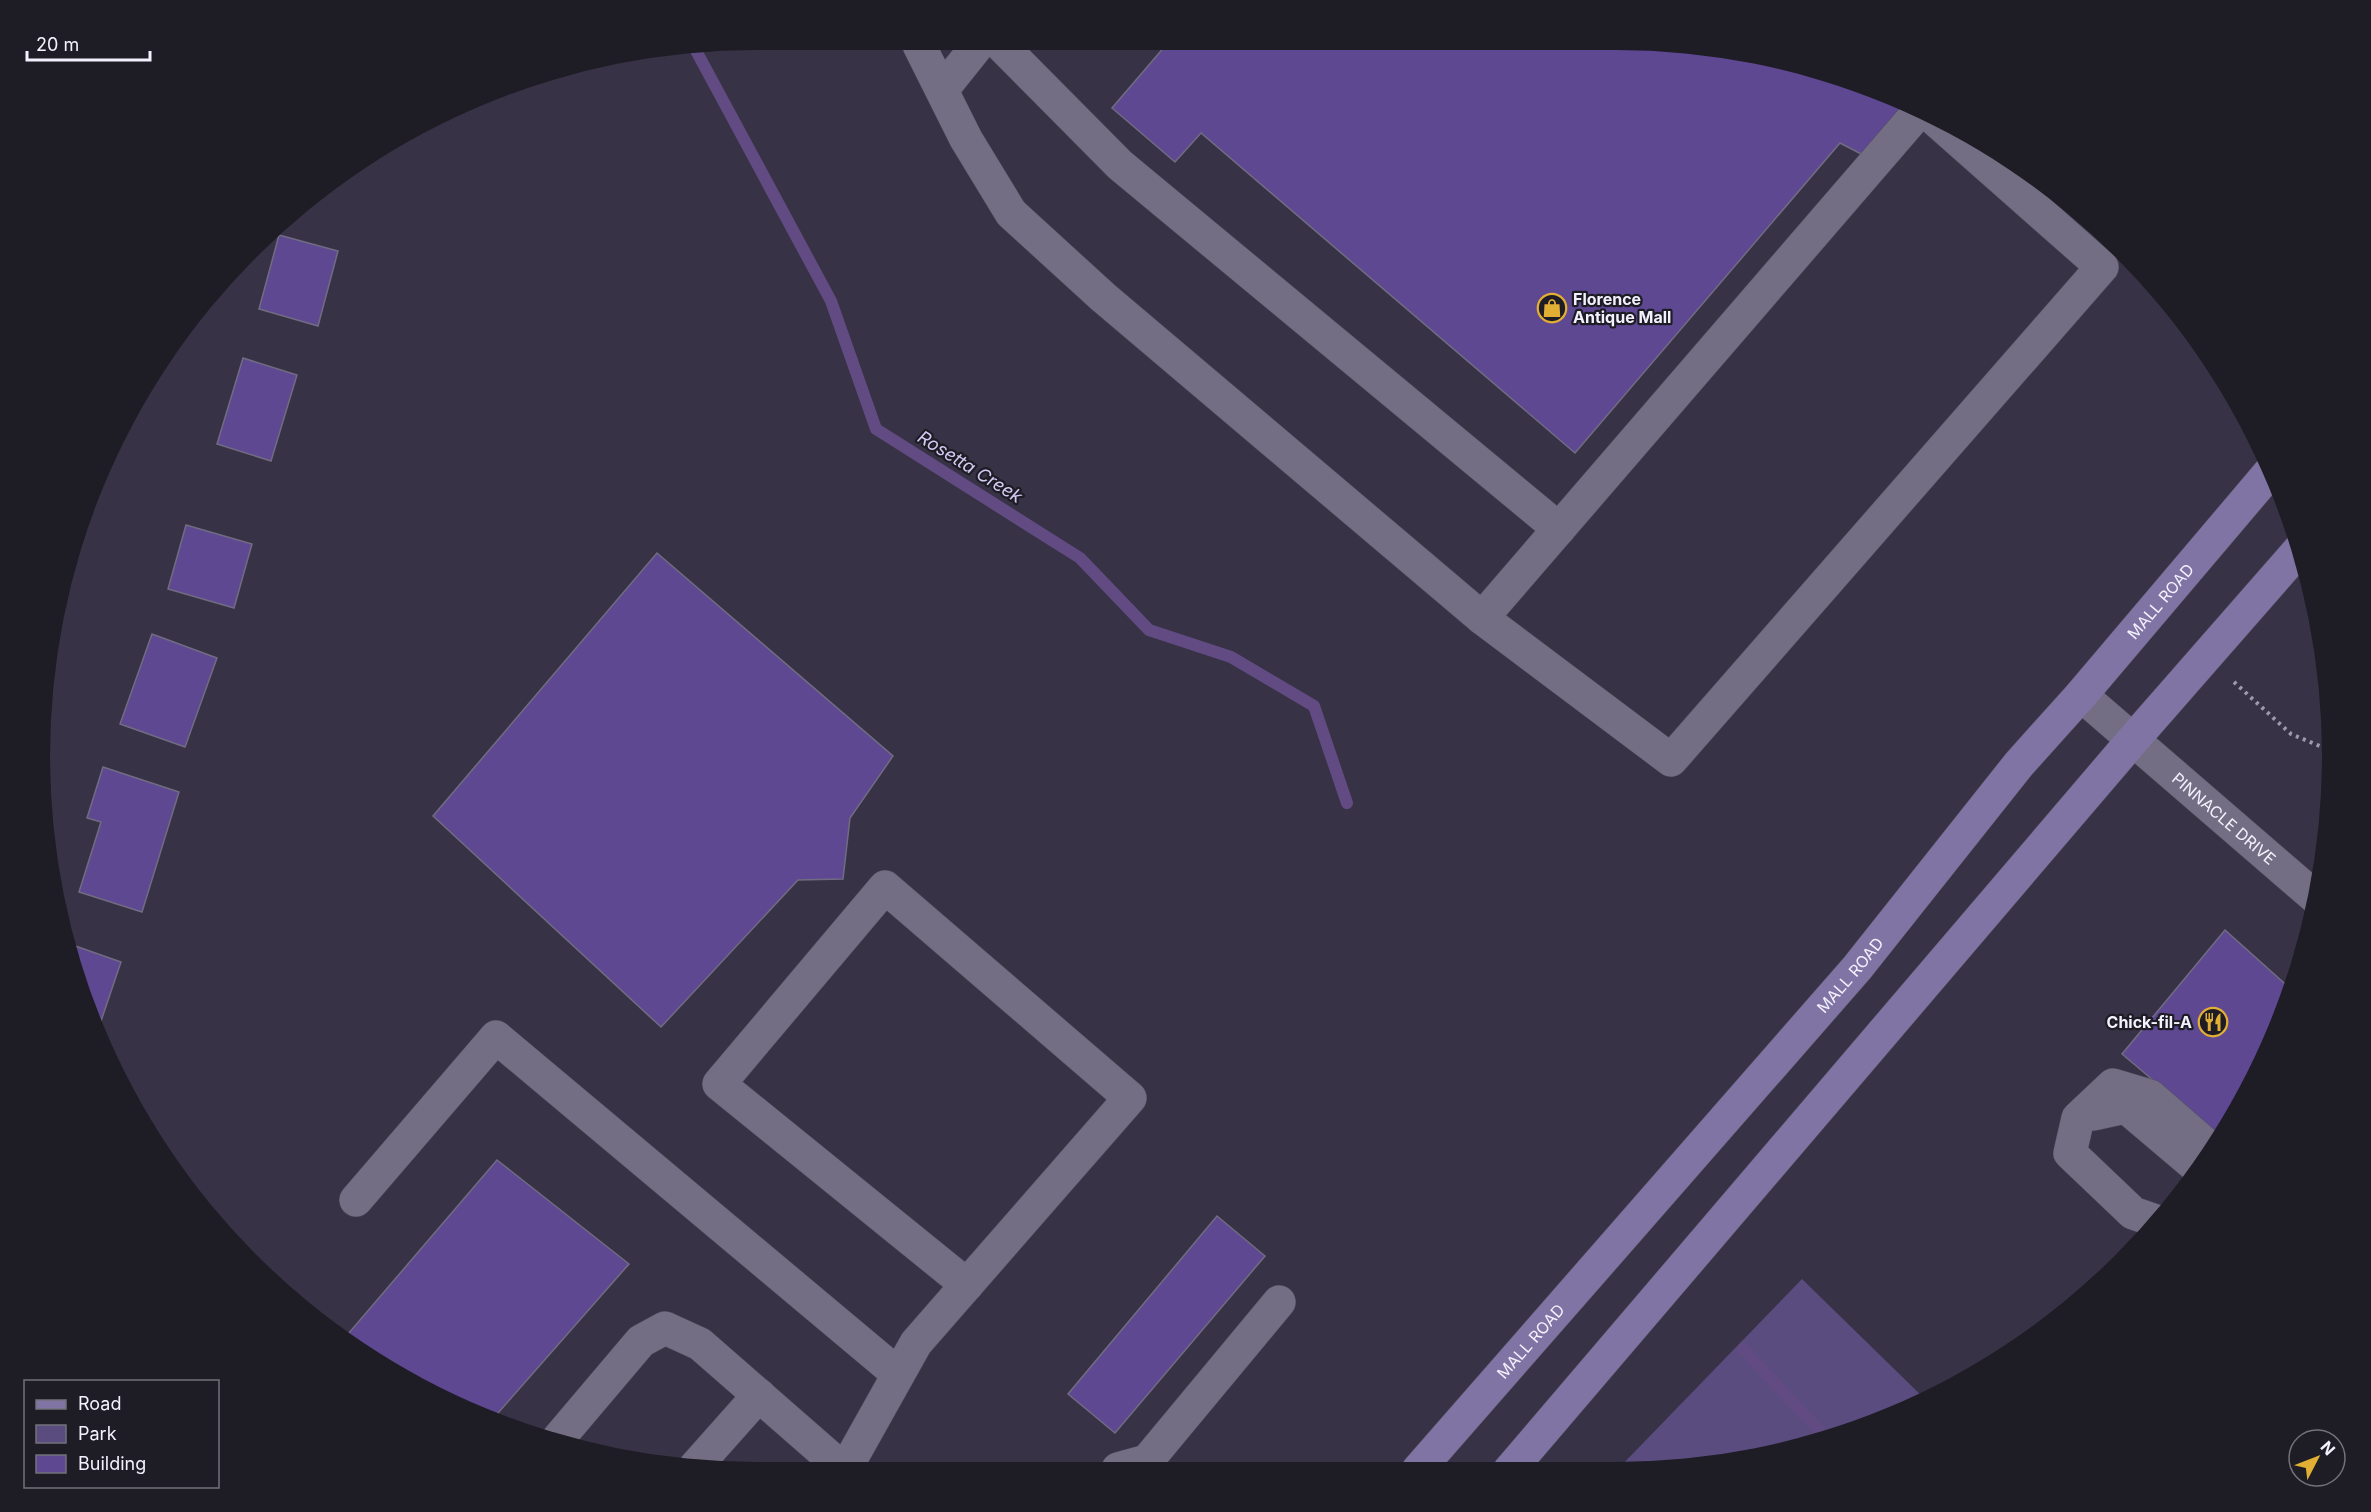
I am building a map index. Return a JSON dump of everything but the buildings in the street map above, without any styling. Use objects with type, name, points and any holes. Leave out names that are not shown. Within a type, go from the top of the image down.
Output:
[{"type":"main road","name":"MALL ROAD","points":[[1425,1462],[1857,968],[2019,764],[2081,695],[2265,478]]},
{"type":"main road","points":[[1517,1462],[2132,741],[2292,558]]},
{"type":"street","points":[[922,49],[966,139],[1011,213],[1103,297],[1482,618],[1671,760],[2102,267],[1952,136]]},
{"type":"street","points":[[942,90],[975,49]]},
{"type":"street","points":[[1005,49],[1120,165],[1559,528]]},
{"type":"street","points":[[1482,618],[1915,117]]},
{"type":"street","name":"PINNACLE DRIVE","points":[[2081,695],[2308,891]]},
{"type":"street","points":[[847,1462],[916,1343],[967,1285],[1130,1098],[885,888],[719,1084],[967,1285]]},
{"type":"street","points":[[356,1200],[496,1037],[898,1374]]},
{"type":"street","points":[[2147,1221],[2070,1153],[2078,1118],[2113,1085],[2150,1096],[2205,1144]]},
{"type":"street","points":[[2078,1118],[2126,1107],[2192,1163]]},
{"type":"street","points":[[1143,1462],[1147,1461],[1279,1302]]},
{"type":"street","points":[[562,1435],[641,1341],[665,1328],[700,1344],[837,1462]]},
{"type":"street","points":[[709,1461],[759,1395]]},
{"type":"path","points":[[2229,678],[2291,734],[2322,747]]},
{"type":"green space","points":[[1802,1279],[1919,1393],[1842,1425],[1753,1449],[1661,1461],[1625,1462]]},
{"type":"waterway","name":"Rosetta Creek","points":[[697,52],[831,301],[876,429],[1080,558],[1149,630],[1231,657],[1314,706],[1347,803]]},
{"type":"waterway","name":"Rosetta Creek","points":[[1743,1349],[1820,1432]]},
{"type":"place","name":"Florence Antique Mall","points":[[1552,308]]},
{"type":"place","name":"Chick-fil-A","points":[[2213,1022]]}]
